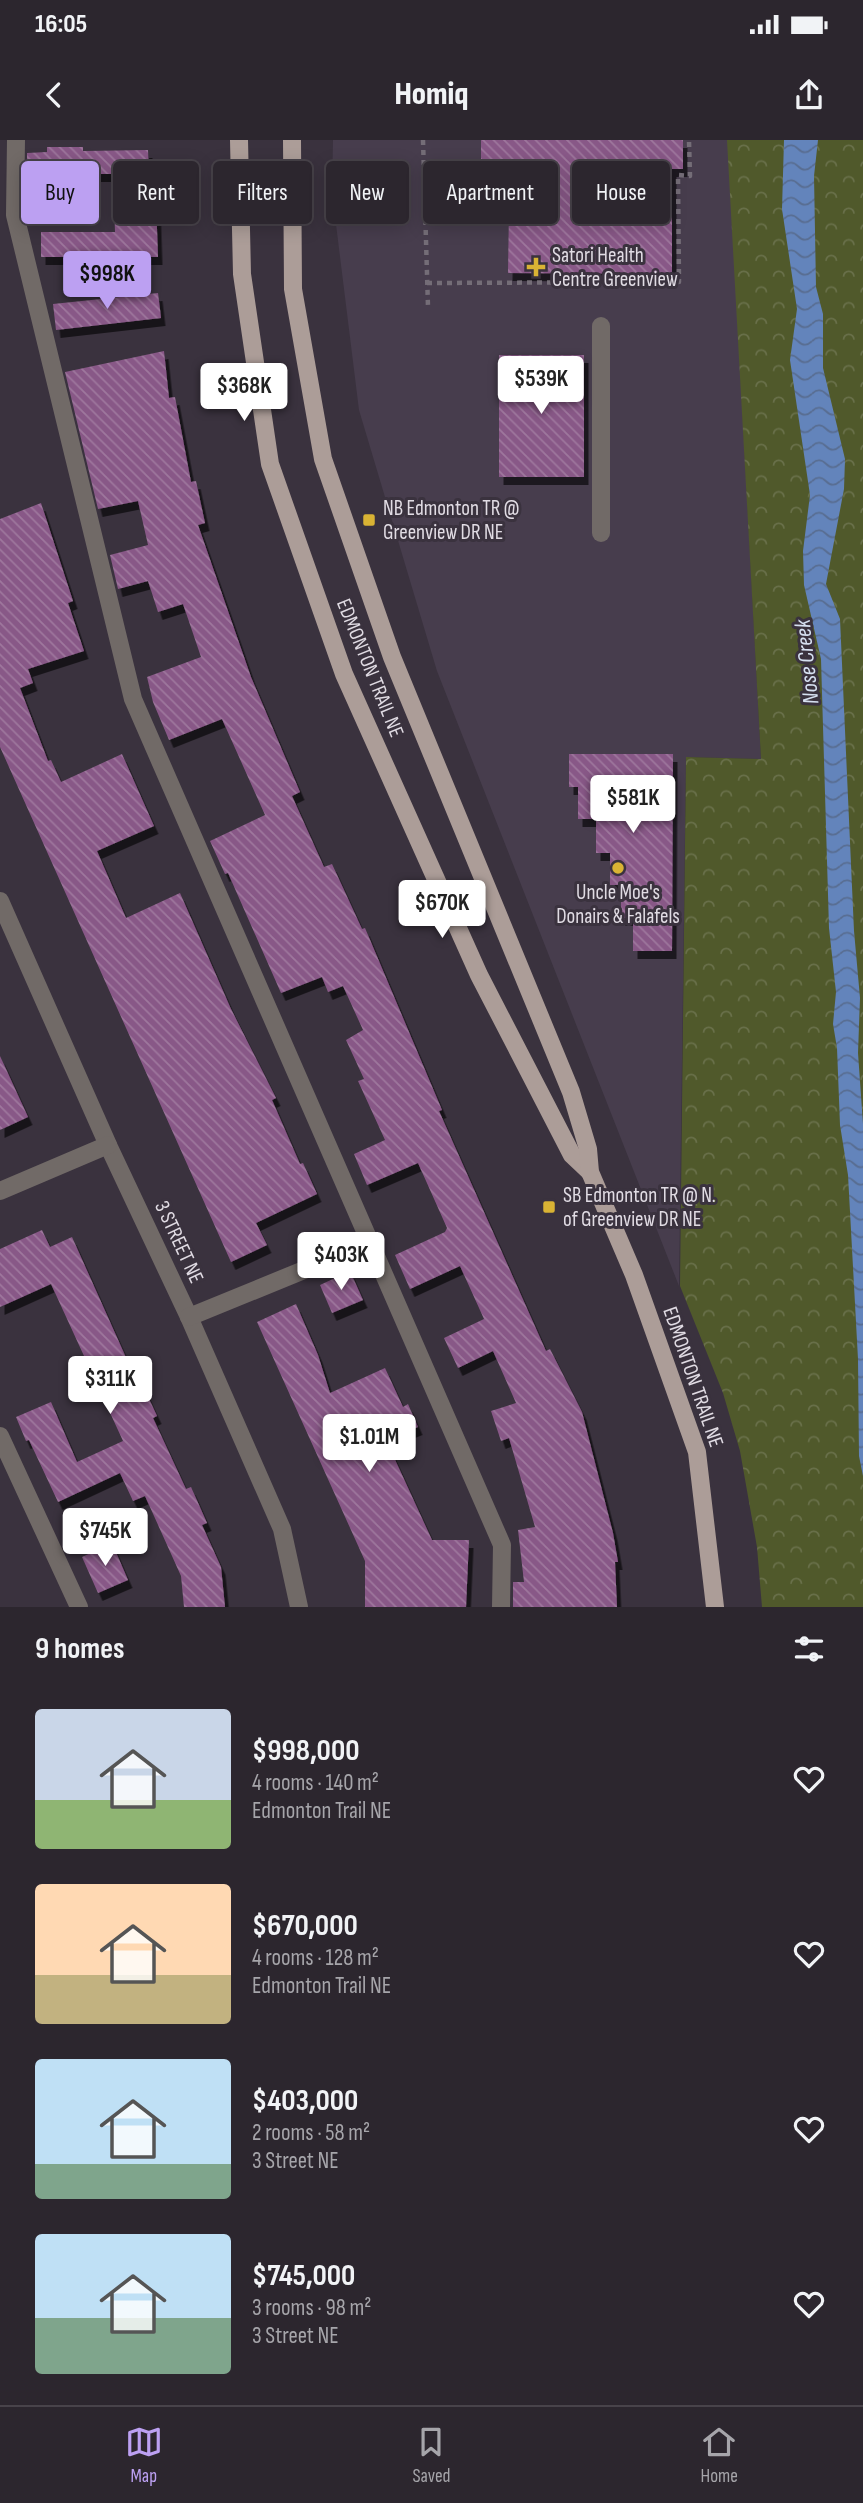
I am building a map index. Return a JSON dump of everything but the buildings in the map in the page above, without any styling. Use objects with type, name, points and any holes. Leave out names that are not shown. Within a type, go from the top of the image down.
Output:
[{"type":"main road","name":"EDMONTON TRAIL NE","points":[[239,140],[242,274],[270,464],[344,674],[479,975],[572,1156],[590,1172]]},
{"type":"main road","name":"EDMONTON TRAIL NE","points":[[292,140],[293,289],[323,459],[392,657],[571,1092],[588,1149],[590,1172],[634,1275],[697,1452],[715,1607]]},
{"type":"street","points":[[16,140],[15,215],[133,699],[502,1545],[501,1607]]},
{"type":"street","points":[[601,326],[601,533]]},
{"type":"street","name":"3 STREET NE","points":[[0,901],[282,1529],[299,1607]]},
{"type":"street","points":[[0,1191],[108,1145]]},
{"type":"street","points":[[189,1317],[370,1243]]},
{"type":"street","points":[[0,1436],[79,1607]]},
{"type":"path","points":[[423,140],[428,307]]},
{"type":"path","points":[[427,283],[680,282],[678,175],[690,176],[689,140]]},
{"type":"shaded area","points":[[333,140],[728,140],[761,759],[686,757],[679,1286],[437,671],[359,410],[336,224],[409,224],[409,161],[333,161]]},
{"type":"green space","points":[[727,140],[863,140],[863,1607],[762,1607],[757,1547],[740,1451],[723,1393],[680,1286],[686,757],[761,759]]},
{"type":"water","points":[[784,140],[818,140],[814,176],[816,287],[823,314],[823,368],[845,459],[844,489],[826,584],[840,619],[854,931],[860,998],[858,1053],[863,1124],[863,1476],[859,1456],[858,1359],[848,1175],[840,1125],[837,1048],[833,1024],[836,992],[829,928],[821,659],[804,585],[803,551],[810,495],[790,360],[797,309],[782,209]]},
{"type":"place","name":"Satori Health Centre Greenview","points":[[536,267]]},
{"type":"place","name":"NB Edmonton TR @ Greenview DR NE","points":[[369,520]]},
{"type":"place","name":"Uncle Moe's Donairs & Falafels","points":[[618,868]]},
{"type":"place","name":"SB Edmonton TR @ N. of Greenview DR NE","points":[[549,1207]]},
{"type":"water label","name":"Nose Creek","points":[[807,662]]}]
